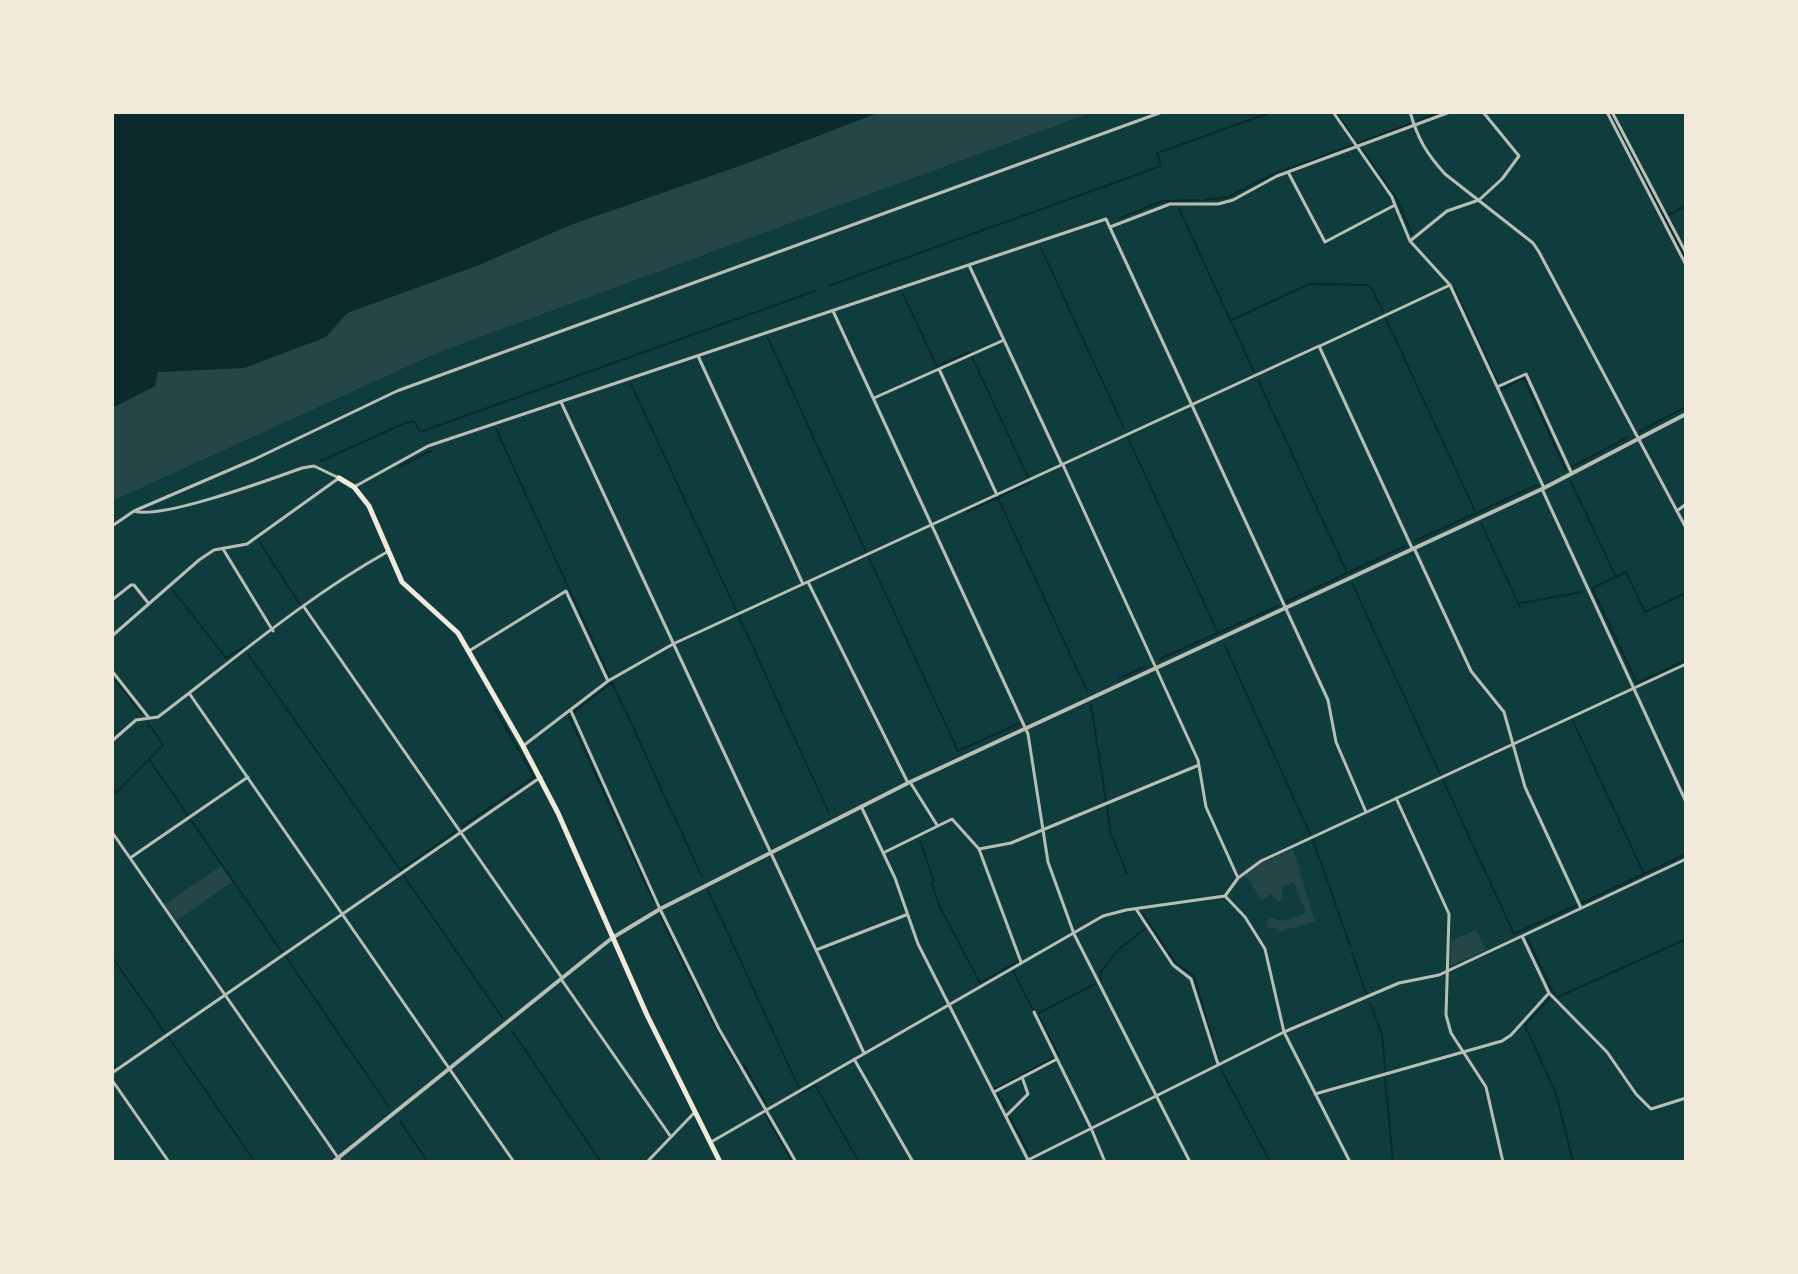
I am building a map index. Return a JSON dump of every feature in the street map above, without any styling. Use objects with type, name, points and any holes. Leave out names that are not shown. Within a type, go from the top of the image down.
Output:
[{"type":"main road","points":[[339,478],[354,487],[369,506],[402,582],[458,633],[541,777],[612,938],[720,1162]]},
{"type":"street","points":[[112,526],[134,511],[255,459],[397,391],[1162,112]]},
{"type":"street","points":[[1333,112],[1392,197],[1410,241],[1450,285],[1686,802]]},
{"type":"street","points":[[1410,112],[1423,149],[1433,161],[1445,174],[1533,243],[1539,252],[1686,528]]},
{"type":"street","points":[[1110,227],[1170,204],[1218,204],[1233,200],[1288,172],[1450,112]]},
{"type":"street","points":[[1410,241],[1447,211],[1479,200],[1502,179],[1519,156],[1483,112]]},
{"type":"street","points":[[1610,112],[1686,253]]},
{"type":"street","points":[[1610,112],[1686,265]]},
{"type":"street","points":[[1288,172],[1325,242],[1395,205]]},
{"type":"street","points":[[354,487],[428,446],[1106,219],[1328,700],[1336,742],[1366,812]]},
{"type":"street","points":[[969,265],[1157,668],[1199,765],[1206,807],[1238,878]]},
{"type":"street","points":[[523,746],[608,681],[673,644],[1450,285]]},
{"type":"street","points":[[833,311],[1026,728],[1048,862],[1074,934],[1190,1162]]},
{"type":"street","points":[[874,398],[1004,340]]},
{"type":"street","points":[[1319,346],[1471,671],[1504,712],[1525,787],[1581,908]]},
{"type":"street","points":[[698,356],[806,583],[909,782],[937,825]]},
{"type":"street","points":[[939,369],[997,495]]},
{"type":"street","points":[[1497,387],[1526,374],[1572,474]]},
{"type":"street","points":[[561,402],[864,1053]]},
{"type":"street","points":[[333,1162],[340,1160],[612,938],[660,909],[909,782],[1543,488],[1686,414]]},
{"type":"street","points":[[112,636],[199,560],[214,550],[247,544],[339,478],[314,466],[226,494],[155,511],[134,511]]},
{"type":"street","points":[[1677,511],[1686,504]]},
{"type":"street","points":[[223,549],[273,631]]},
{"type":"street","points":[[112,741],[136,720],[158,717],[304,607],[389,551]]},
{"type":"street","points":[[112,600],[133,585],[149,604]]},
{"type":"street","points":[[469,651],[566,591],[608,681]]},
{"type":"street","points":[[304,607],[671,1137]]},
{"type":"street","points":[[710,1142],[1103,916],[1225,896],[1238,878],[1261,861],[1686,664]]},
{"type":"street","points":[[112,671],[149,718]]},
{"type":"street","points":[[189,693],[514,1162]]},
{"type":"street","points":[[571,710],[660,909],[719,1029],[796,1162]]},
{"type":"street","points":[[979,849],[1011,843],[1199,765]]},
{"type":"street","points":[[130,858],[248,777]]},
{"type":"street","points":[[112,1073],[541,777]]},
{"type":"street","points":[[1396,798],[1447,907],[1446,1015],[1451,1033],[1486,1087],[1503,1162]]},
{"type":"street","points":[[861,806],[895,878],[906,915],[1026,1161],[1284,1032],[1399,983],[1448,971],[1686,859]]},
{"type":"street","points":[[883,853],[937,825],[955,820],[979,849],[1022,963]]},
{"type":"street","points":[[112,832],[340,1160]]},
{"type":"street","points":[[1225,896],[1245,917],[1265,949],[1284,1032],[1350,1162]]},
{"type":"street","points":[[1136,909],[1173,965],[1191,979],[1218,1065]]},
{"type":"street","points":[[815,951],[906,915]]},
{"type":"street","points":[[1522,936],[1549,993],[1607,1052],[1636,1094],[1651,1109],[1686,1098]]},
{"type":"street","points":[[1315,1094],[1505,1039],[1549,993]]},
{"type":"street","points":[[1034,1012],[1105,1162]]},
{"type":"street","points":[[854,1059],[913,1162]]},
{"type":"street","points":[[994,1092],[1057,1059]]},
{"type":"street","points":[[1006,1116],[1028,1094],[1022,1077]]},
{"type":"street","points":[[112,1080],[169,1162]]},
{"type":"street","points":[[647,1162],[695,1112]]},
{"type":"shaded area","points":[[112,112],[880,112],[745,164],[570,225],[479,265],[347,313],[326,337],[244,368],[158,372],[155,386],[112,408]]},
{"type":"shaded area","points":[[880,112],[1093,112],[439,352],[112,501],[112,408],[155,386],[158,372],[244,368],[326,337],[347,313],[479,265],[570,225],[745,164]]},
{"type":"shaded area","points":[[1293,849],[1315,921],[1279,932],[1275,928],[1267,928],[1271,918],[1283,921],[1306,913],[1294,882],[1282,887],[1279,902],[1272,894],[1262,900],[1245,875],[1262,863]]},
{"type":"shaded area","points":[[221,866],[232,882],[176,921],[165,904]]},
{"type":"shaded area","points":[[1476,930],[1486,950],[1450,966],[1451,941]]},
{"type":"waterway","points":[[828,286],[1161,166],[1157,153],[1272,112]]},
{"type":"waterway","points":[[1336,112],[1353,137]]},
{"type":"waterway","points":[[1417,121],[1441,112]]},
{"type":"waterway","points":[[1609,112],[1686,259]]},
{"type":"waterway","points":[[1204,200],[1228,197],[1272,175],[1410,124]]},
{"type":"waterway","points":[[1362,150],[1397,199],[1412,234]]},
{"type":"waterway","points":[[1120,218],[1163,201],[1198,200]]},
{"type":"waterway","points":[[1669,215],[1686,206]]},
{"type":"waterway","points":[[1179,208],[1254,372]]},
{"type":"waterway","points":[[1041,248],[1124,428]]},
{"type":"waterway","points":[[1232,320],[1309,284],[1367,285],[1383,312]]},
{"type":"waterway","points":[[1454,288],[1498,383]]},
{"type":"waterway","points":[[321,461],[405,423],[414,421],[420,432],[815,291]]},
{"type":"waterway","points":[[903,294],[937,366],[970,352]]},
{"type":"waterway","points":[[1386,319],[1476,513]]},
{"type":"waterway","points":[[768,338],[866,552]]},
{"type":"waterway","points":[[972,357],[1028,477]]},
{"type":"waterway","points":[[1501,390],[1524,378],[1566,470]]},
{"type":"waterway","points":[[1258,380],[1347,573]]},
{"type":"waterway","points":[[631,384],[737,612]]},
{"type":"waterway","points":[[1640,431],[1686,407]]},
{"type":"waterway","points":[[496,429],[609,676]]},
{"type":"waterway","points":[[1572,467],[1628,437]]},
{"type":"waterway","points":[[1128,438],[1218,633]]},
{"type":"waterway","points":[[398,467],[431,451]]},
{"type":"waterway","points":[[967,512],[1030,482]]},
{"type":"waterway","points":[[1571,482],[1616,577],[1626,572],[1645,612],[1686,593]]},
{"type":"waterway","points":[[1415,541],[1537,485]]},
{"type":"waterway","points":[[998,498],[1087,691]]},
{"type":"waterway","points":[[1481,523],[1520,607]]},
{"type":"waterway","points":[[259,541],[300,605]]},
{"type":"waterway","points":[[1286,602],[1405,546]]},
{"type":"waterway","points":[[869,558],[958,751],[1020,723]]},
{"type":"waterway","points":[[1614,578],[1592,588],[1637,683],[1686,660]]},
{"type":"waterway","points":[[1352,583],[1440,774]]},
{"type":"waterway","points":[[173,590],[226,658],[244,647]]},
{"type":"waterway","points":[[1521,603],[1582,592]]},
{"type":"waterway","points":[[1160,659],[1278,606]]},
{"type":"waterway","points":[[739,617],[829,813]]},
{"type":"waterway","points":[[1224,644],[1310,834]]},
{"type":"waterway","points":[[248,654],[401,871]]},
{"type":"waterway","points":[[1119,678],[1145,667]]},
{"type":"waterway","points":[[112,676],[142,713]]},
{"type":"waterway","points":[[574,712],[612,682],[702,877]]},
{"type":"waterway","points":[[1091,705],[1106,801]]},
{"type":"waterway","points":[[463,826],[534,777],[495,709]]},
{"type":"waterway","points":[[569,716],[654,902]]},
{"type":"waterway","points":[[1573,721],[1644,874]]},
{"type":"waterway","points":[[148,723],[163,745],[149,759],[188,816]]},
{"type":"waterway","points":[[112,789],[116,793],[147,761]]},
{"type":"waterway","points":[[1443,780],[1514,934],[1577,905]]},
{"type":"waterway","points":[[1107,806],[1110,832],[1127,873]]},
{"type":"waterway","points":[[191,820],[282,952]]},
{"type":"waterway","points":[[400,870],[455,832]]},
{"type":"waterway","points":[[1313,840],[1350,946]]},
{"type":"waterway","points":[[920,841],[938,903],[980,983],[1019,961]]},
{"type":"waterway","points":[[1582,903],[1686,854]]},
{"type":"waterway","points":[[404,876],[502,1017]]},
{"type":"waterway","points":[[708,890],[799,1088]]},
{"type":"waterway","points":[[1143,914],[1175,963],[1194,976],[1218,1058]]},
{"type":"waterway","points":[[660,916],[739,1068]]},
{"type":"waterway","points":[[1102,980],[1100,973],[1119,949],[1145,929]]},
{"type":"waterway","points":[[1528,939],[1553,993],[1558,997],[1686,939]]},
{"type":"waterway","points":[[1352,953],[1366,993]]},
{"type":"waterway","points":[[112,957],[165,1033]]},
{"type":"waterway","points":[[286,957],[389,1107]]},
{"type":"waterway","points":[[1013,971],[1033,1010]]},
{"type":"waterway","points":[[1059,1056],[1037,1014],[1095,984]]},
{"type":"waterway","points":[[1549,999],[1525,1025],[1556,1094],[1573,1162]]},
{"type":"waterway","points":[[1370,1003],[1382,1035],[1385,1071]]},
{"type":"waterway","points":[[512,1031],[601,1162]]},
{"type":"waterway","points":[[169,1038],[255,1162]]},
{"type":"waterway","points":[[995,1089],[1054,1058]]},
{"type":"waterway","points":[[744,1065],[766,1104]]},
{"type":"waterway","points":[[1221,1069],[1270,1162]]},
{"type":"waterway","points":[[1385,1079],[1393,1162]]},
{"type":"waterway","points":[[801,1093],[815,1085],[859,1162]]},
{"type":"waterway","points":[[997,1093],[1005,1108]]},
{"type":"waterway","points":[[765,1114],[793,1162]]},
{"type":"waterway","points":[[1010,1118],[1029,1154]]},
{"type":"waterway","points":[[400,1121],[428,1162]]}]
